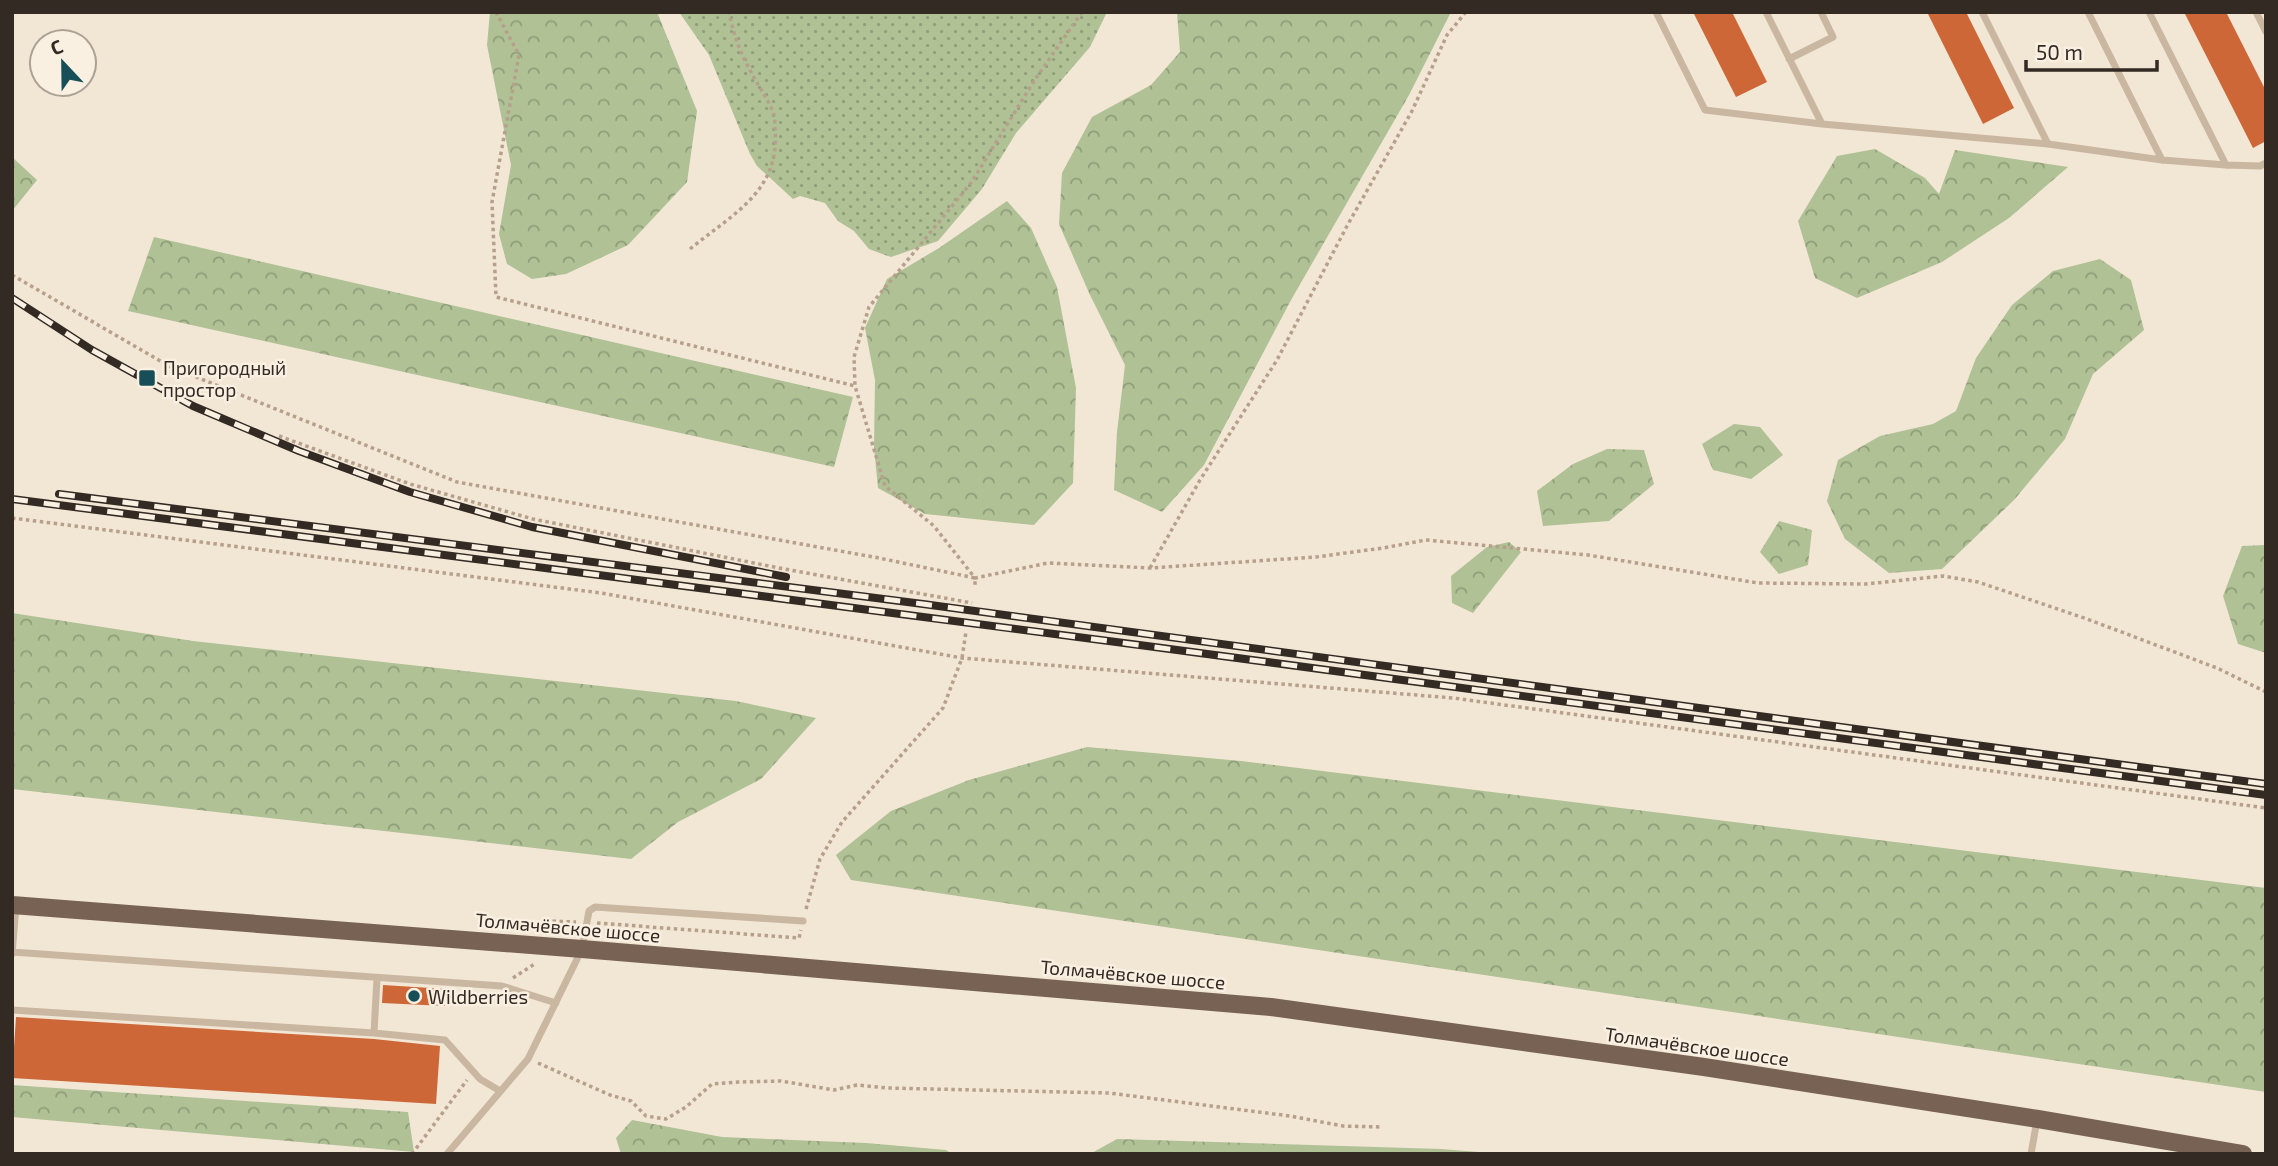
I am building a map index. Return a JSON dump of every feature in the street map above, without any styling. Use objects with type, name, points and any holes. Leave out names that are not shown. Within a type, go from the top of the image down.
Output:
[{"type":"main road","name":"Толмачёвское шоссе","points":[[14,906],[582,948],[1271,1007],[1718,1069],[2243,1154]]},
{"type":"lane","points":[[1656,12],[1705,110],[1822,124],[2048,144],[2162,160],[2260,166],[2266,163]]},
{"type":"lane","points":[[1766,12],[1822,124]]},
{"type":"lane","points":[[1789,59],[1833,37],[1821,12]]},
{"type":"lane","points":[[1982,12],[2048,144]]},
{"type":"lane","points":[[2149,12],[2226,165]]},
{"type":"lane","points":[[2256,12],[2266,32]]},
{"type":"lane","points":[[2092,13],[2162,160]]},
{"type":"lane","points":[[14,906],[12,953],[502,986],[556,1003]]},
{"type":"lane","points":[[446,1154],[528,1059],[582,948],[589,911],[595,908],[803,921]]},
{"type":"lane","points":[[374,1033],[377,978]]},
{"type":"lane","points":[[12,1010],[445,1040],[480,1079],[500,1091]]},
{"type":"lane","points":[[2031,1154],[2038,1119]]},
{"type":"path","points":[[496,12],[519,55],[492,202],[496,297],[855,386]]},
{"type":"path","points":[[690,249],[747,203],[764,184],[772,170],[776,147],[774,114],[733,33],[729,12]]},
{"type":"path","points":[[975,588],[975,578],[934,526],[885,486],[855,386],[854,357],[869,307],[971,183],[1034,81],[1082,12]]},
{"type":"path","points":[[1150,568],[1200,480],[1277,359],[1347,226],[1412,111],[1447,35],[1466,12]]},
{"type":"path","points":[[12,275],[169,366],[457,482],[975,578],[1048,563],[1150,568],[1316,557],[1426,540],[1588,555],[1758,583],[1866,584],[1943,576],[1978,582],[2087,619],[2217,668],[2266,692]]},
{"type":"path","points":[[279,436],[410,484],[533,519],[972,603]]},
{"type":"path","points":[[12,518],[601,593],[962,658],[1453,698],[2266,808]]},
{"type":"path","points":[[799,938],[820,859],[842,822],[943,708],[962,658],[966,632]]},
{"type":"path","points":[[528,1059],[631,1101],[646,1116],[666,1119],[712,1084],[780,1081],[834,1090],[857,1085],[881,1088],[1109,1093],[1290,1116],[1343,1126],[1381,1128]]},
{"type":"path","points":[[411,1154],[474,1072]]},
{"type":"green space","points":[[490,12],[657,12],[697,111],[687,182],[628,245],[566,274],[532,279],[507,264],[499,234],[511,165],[487,45]]},
{"type":"green space","points":[[679,12],[1107,12],[1090,47],[1016,133],[982,189],[938,241],[891,257],[869,249],[854,231],[838,221],[825,203],[800,196],[793,199],[757,166],[709,55]]},
{"type":"green space","points":[[1177,12],[1451,12],[1409,95],[1291,300],[1204,465],[1162,512],[1114,490],[1125,365],[1059,224],[1062,173],[1092,117],[1151,85],[1180,52]]},
{"type":"green space","points":[[1875,149],[1925,178],[1939,194],[1955,150],[2068,167],[2009,218],[1942,262],[1857,298],[1815,278],[1798,221],[1837,156]]},
{"type":"green space","points":[[12,157],[37,180],[12,211]]},
{"type":"green space","points":[[1007,201],[1031,228],[1057,287],[1076,388],[1073,483],[1034,525],[925,514],[878,488],[874,447],[875,380],[865,328],[887,279],[939,248]]},
{"type":"green space","points":[[154,237],[853,397],[834,467],[128,311]]},
{"type":"green space","points":[[2100,259],[2131,280],[2144,330],[2093,374],[2065,439],[2014,500],[1942,569],[1889,573],[1845,539],[1827,501],[1838,460],[1880,436],[1933,424],[1956,411],[1976,358],[2012,305],[2053,271]]},
{"type":"green space","points":[[1734,424],[1760,427],[1783,455],[1751,479],[1713,470],[1702,444]]},
{"type":"green space","points":[[1607,449],[1644,450],[1654,484],[1609,521],[1543,526],[1537,491],[1573,464]]},
{"type":"green space","points":[[1779,521],[1812,530],[1808,565],[1779,574],[1760,552]]},
{"type":"green space","points":[[1509,542],[1521,552],[1473,613],[1452,603],[1451,576],[1487,547]]},
{"type":"green space","points":[[2266,545],[2266,653],[2238,644],[2223,596],[2242,546]]},
{"type":"green space","points":[[12,613],[193,641],[736,701],[816,718],[761,779],[678,822],[631,859],[12,789]]},
{"type":"green space","points":[[1087,747],[1241,761],[2266,888],[2266,1092],[851,880],[836,855],[891,811],[969,780]]},
{"type":"green space","points":[[12,1085],[408,1112],[414,1152],[12,1117]]},
{"type":"green space","points":[[632,1120],[722,1137],[866,1143],[946,1150],[952,1154],[621,1154],[616,1138]]},
{"type":"green space","points":[[1117,1139],[1441,1149],[1504,1154],[1090,1154]]},
{"type":"building","points":[[1693,12],[1732,12],[1767,82],[1736,97]]},
{"type":"building","points":[[1927,12],[1966,12],[2014,108],[1983,124]]},
{"type":"building","points":[[2184,12],[2226,12],[2266,91],[2266,141],[2253,148]]},
{"type":"building","name":"Wildberries","points":[[383,985],[446,989],[445,1006],[382,1003]]},
{"type":"building","points":[[16,1017],[374,1039],[440,1046],[436,1104],[12,1078]]},
{"type":"railway","points":[[12,298],[92,350],[193,406],[299,451],[410,492],[532,527],[786,577]]},
{"type":"railway","points":[[59,494],[923,604],[2266,784]]},
{"type":"railway","points":[[12,499],[2266,795]]},
{"type":"place","name":"Пригородный простор","points":[[147,378]]},
{"type":"place","name":"Wildberries","points":[[414,996]]}]
